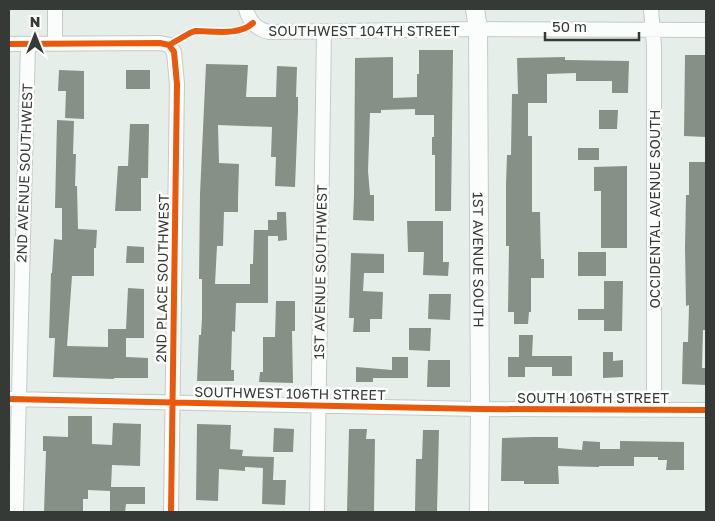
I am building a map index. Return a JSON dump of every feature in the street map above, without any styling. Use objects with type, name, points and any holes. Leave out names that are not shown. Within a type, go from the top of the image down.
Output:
[{"type":"street","points":[[9,44],[55,43],[55,9]]},
{"type":"street","name":"SOUTHWEST 104TH STREET","points":[[246,9],[254,24],[262,30],[270,32],[478,29],[706,30]]},
{"type":"street","name":"1ST AVENUE SOUTH","points":[[475,9],[478,29],[479,512]]},
{"type":"street","name":"OCCIDENTAL AVENUE SOUTH","points":[[651,9],[653,30],[654,409]]},
{"type":"street","name":"1ST AVENUE SOUTHWEST","points":[[317,512],[317,406],[324,31]]},
{"type":"street","name":"2ND PLACE SOUTHWEST","points":[[55,43],[160,43],[169,45],[174,52],[177,84],[171,512]]},
{"type":"street","name":"2ND AVENUE SOUTHWEST","points":[[16,512],[13,400],[28,44]]},
{"type":"street","name":"SOUTHWEST 106TH STREET","points":[[13,400],[480,409]]},
{"type":"street","name":"SOUTH 106TH STREET","points":[[480,409],[706,410]]},
{"type":"building","points":[[419,50],[453,50],[451,211],[435,211],[435,155],[432,155],[434,115],[415,115],[415,109],[381,110],[381,113],[370,113],[368,171],[370,195],[374,195],[374,221],[353,220],[355,58],[393,57],[393,98],[417,97]]},
{"type":"building","points":[[685,55],[706,55],[706,137],[684,136]]},
{"type":"building","points":[[565,57],[565,60],[629,61],[628,93],[612,93],[612,81],[576,81],[576,73],[547,74],[547,103],[528,103],[528,136],[532,136],[532,212],[540,212],[541,259],[544,259],[544,278],[531,278],[531,312],[529,312],[528,324],[514,324],[514,312],[508,312],[509,246],[506,246],[506,184],[507,155],[511,155],[512,94],[518,94],[517,58]]},
{"type":"building","points":[[206,64],[248,65],[246,97],[276,97],[277,66],[297,67],[296,97],[298,97],[298,111],[295,187],[275,186],[276,157],[271,157],[272,127],[218,125],[219,163],[239,164],[238,212],[224,212],[223,246],[217,246],[215,284],[250,284],[250,264],[253,264],[254,230],[268,230],[268,303],[236,303],[235,332],[232,331],[231,370],[234,370],[234,381],[197,381],[199,335],[201,335],[202,318],[202,279],[199,279],[200,194]]},
{"type":"building","points":[[59,70],[84,71],[84,119],[65,118],[66,91],[58,91]]},
{"type":"building","points":[[126,70],[150,70],[150,89],[126,89]]},
{"type":"building","points":[[599,110],[618,110],[617,129],[599,129]]},
{"type":"building","points":[[57,120],[74,121],[73,154],[76,154],[75,186],[77,186],[78,229],[97,230],[96,248],[94,248],[94,276],[72,276],[67,346],[108,347],[108,329],[126,329],[128,288],[144,289],[144,338],[126,338],[126,357],[148,358],[148,378],[53,377],[55,338],[49,338],[51,273],[54,239],[62,240],[62,208],[55,208]]},
{"type":"building","points":[[130,124],[149,124],[148,178],[141,178],[141,211],[115,211],[118,166],[128,166]]},
{"type":"building","points":[[578,148],[599,148],[599,160],[578,160]]},
{"type":"building","points":[[689,162],[705,162],[706,330],[703,330],[702,368],[706,368],[706,385],[682,384],[683,342],[688,342],[689,305],[686,306],[685,248],[686,195],[689,195]]},
{"type":"building","points":[[627,166],[627,248],[601,248],[601,191],[594,191],[594,167]]},
{"type":"building","points":[[277,212],[286,212],[287,240],[278,241],[278,236],[268,236],[268,220],[277,220]]},
{"type":"building","points":[[407,221],[443,221],[443,262],[449,262],[448,276],[423,275],[424,252],[408,252]]},
{"type":"building","points":[[127,246],[144,247],[144,263],[126,263]]},
{"type":"building","points":[[578,252],[606,252],[606,276],[578,276]]},
{"type":"building","points":[[351,253],[384,254],[384,273],[364,273],[363,291],[383,292],[382,319],[370,319],[370,332],[353,332],[354,318],[349,318]]},
{"type":"building","points":[[604,281],[623,281],[622,331],[604,331],[604,320],[578,320],[578,309],[604,309]]},
{"type":"building","points":[[429,294],[451,294],[450,320],[428,319]]},
{"type":"building","points":[[276,301],[295,301],[295,331],[292,331],[293,383],[259,382],[260,372],[263,372],[263,337],[275,337]]},
{"type":"building","points":[[409,328],[431,328],[430,351],[409,350]]},
{"type":"building","points":[[519,335],[533,335],[532,356],[572,356],[572,376],[552,376],[552,367],[525,367],[525,377],[508,377],[508,357],[519,357]]},
{"type":"building","points":[[603,352],[613,352],[613,361],[623,360],[623,377],[603,378]]},
{"type":"building","points":[[392,357],[408,357],[408,378],[373,378],[373,382],[356,382],[356,367],[392,370]]},
{"type":"building","points":[[428,360],[450,360],[450,387],[427,387]]},
{"type":"building","points":[[68,416],[92,416],[92,444],[112,445],[113,423],[141,424],[140,466],[112,465],[111,487],[145,487],[145,504],[126,504],[125,512],[110,512],[110,491],[88,490],[88,499],[83,499],[83,512],[44,512],[46,451],[43,451],[43,436],[68,437]]},
{"type":"building","points":[[197,424],[231,425],[230,449],[243,450],[242,456],[274,457],[273,480],[286,480],[285,505],[262,504],[263,468],[245,467],[245,471],[219,469],[218,501],[196,500]]},
{"type":"building","points":[[274,428],[294,429],[293,452],[273,452]]},
{"type":"building","points":[[349,429],[367,429],[366,439],[375,439],[374,512],[347,512]]},
{"type":"building","points":[[423,430],[439,430],[437,512],[415,512],[416,459],[422,459]]},
{"type":"building","points":[[558,437],[558,448],[582,450],[583,441],[600,442],[600,449],[620,449],[620,441],[684,442],[684,470],[666,470],[667,460],[658,460],[658,457],[634,457],[634,466],[558,466],[559,484],[524,484],[524,481],[501,481],[502,438]]},
{"type":"cycle path","points":[[169,45],[195,31],[234,31],[241,30],[253,23]]},
{"type":"cycle path","points":[[9,44],[160,43],[169,45]]},
{"type":"cycle path","points":[[169,45],[174,52],[177,84],[171,512]]},
{"type":"cycle path","points":[[9,399],[480,409],[706,410]]}]
